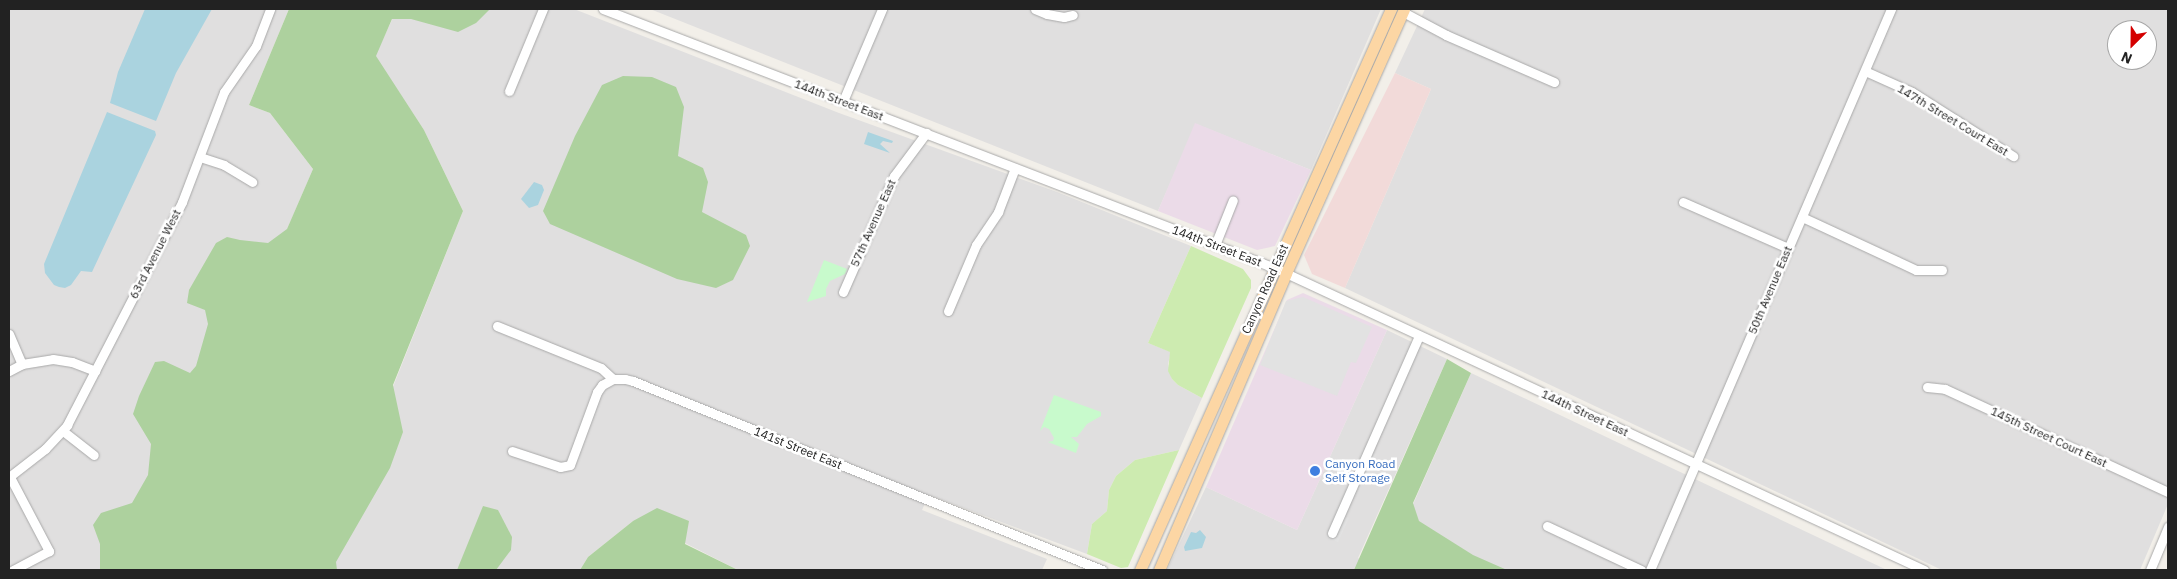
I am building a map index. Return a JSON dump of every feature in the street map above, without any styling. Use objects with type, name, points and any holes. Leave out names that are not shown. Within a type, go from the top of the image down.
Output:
[{"type":"main road","name":"Canyon Road East","points":[[1140,570],[1391,9]]},
{"type":"main road","name":"Canyon Road East","points":[[1159,570],[1286,273],[1403,10]]},
{"type":"street","name":"63rd Avenue West","points":[[9,477],[45,449],[63,431],[182,202],[224,92],[256,46],[270,9]]},
{"type":"street","points":[[509,91],[543,9]]},
{"type":"street","name":"144th Street East","points":[[603,9],[1275,268],[1924,570]]},
{"type":"street","points":[[843,101],[882,9]]},
{"type":"street","points":[[1035,9],[1056,15],[1074,15]]},
{"type":"street","name":"50th Avenue East","points":[[1650,570],[1891,9]]},
{"type":"street","points":[[1403,10],[1472,46],[1554,82]]},
{"type":"street","name":"147th Street Court East","points":[[1865,71],[1912,92],[2013,156]]},
{"type":"street","name":"57th Avenue East","points":[[843,292],[894,176],[926,134]]},
{"type":"street","points":[[200,157],[224,165],[252,182]]},
{"type":"street","points":[[948,311],[976,245],[998,212],[1015,168]]},
{"type":"street","points":[[1215,245],[1233,200]]},
{"type":"street","points":[[1683,202],[1788,248]]},
{"type":"street","points":[[1802,217],[1916,270],[1942,270]]},
{"type":"street","name":"141st Street East","points":[[497,326],[600,368],[613,379],[625,378],[634,381],[1102,570]]},
{"type":"street","points":[[9,334],[22,364]]},
{"type":"street","points":[[1332,533],[1419,336]]},
{"type":"street","points":[[9,371],[22,364],[61,359],[95,371]]},
{"type":"street","points":[[512,451],[560,467],[570,465],[597,392],[602,385],[613,379]]},
{"type":"street","name":"145th Street Court East","points":[[1927,387],[1946,389],[2168,492]]},
{"type":"street","points":[[63,431],[94,455]]},
{"type":"street","points":[[9,477],[49,551],[13,570]]},
{"type":"street","points":[[1548,526],[1641,570]]},
{"type":"street","points":[[2150,570],[2168,527]]},
{"type":"shaded area","points":[[9,9],[289,9],[249,105],[270,113],[313,169],[155,537],[233,570],[9,570]]},
{"type":"shaded area","points":[[397,9],[574,9],[839,113],[1057,192],[1191,246],[1148,343],[1171,352],[1168,364],[1172,379],[1178,385],[1202,398],[1179,450],[1135,460],[1116,476],[1109,490],[1107,511],[1092,524],[1087,554],[929,495],[922,510],[1047,559],[1042,570],[738,570],[685,543],[633,521],[588,557],[580,570],[320,570],[463,211],[424,130],[375,56]]},
{"type":"shaded area","points":[[650,9],[1381,9],[1311,170],[1196,124],[1158,211]]},
{"type":"shaded area","points":[[1425,9],[2168,9],[2168,504],[2140,570],[1942,570],[1345,288],[1431,89],[1395,73]]},
{"type":"shaded area","points":[[1395,73],[1431,89],[1345,288],[1312,274],[1304,255]]},
{"type":"shaded area","points":[[1195,123],[1311,170],[1275,246],[1257,250],[1158,211]]},
{"type":"shaded area","name":"Canyon Road Self Storage","points":[[1303,293],[1387,330],[1297,530],[1206,487],[1287,300]]},
{"type":"shaded area","points":[[1303,297],[1372,327],[1356,363],[1351,362],[1337,396],[1260,365],[1286,301]]},
{"type":"shaded area","points":[[1387,330],[1447,359],[1358,558],[1383,570],[1167,570],[1206,487],[1297,530]]},
{"type":"shaded area","points":[[1471,373],[1887,570],[1384,570]]},
{"type":"shaded area","points":[[1363,449],[1376,454],[1360,490],[1355,488],[1343,516],[1349,518],[1338,542],[1326,537]]},
{"type":"green space","points":[[289,9],[490,9],[476,23],[458,32],[411,19],[392,19],[376,56],[424,130],[463,211],[393,385],[403,432],[390,468],[336,562],[337,570],[100,570],[100,544],[93,525],[101,513],[132,503],[148,475],[151,444],[133,414],[155,362],[164,361],[190,373],[196,366],[208,324],[205,310],[187,303],[189,290],[216,243],[227,237],[268,243],[287,229],[313,169],[270,113],[249,105]]},
{"type":"green space","points":[[623,76],[652,77],[676,87],[684,107],[678,156],[703,168],[708,182],[702,212],[746,235],[750,246],[733,280],[716,288],[677,279],[550,224],[543,211],[575,136],[602,85]]},
{"type":"green space","points":[[1191,246],[1243,269],[1251,280],[1251,288],[1202,398],[1178,385],[1172,379],[1168,371],[1170,352],[1148,343]]},
{"type":"green space","points":[[824,260],[847,269],[845,274],[830,281],[826,289],[826,296],[807,302]]},
{"type":"green space","points":[[1447,359],[1471,373],[1413,503],[1419,521],[1473,555],[1507,570],[1354,570]]},
{"type":"green space","points":[[1054,395],[1101,412],[1101,416],[1087,424],[1077,437],[1071,437],[1079,444],[1076,453],[1048,442],[1053,441],[1054,438],[1049,429],[1044,427],[1040,431]]},
{"type":"green space","points":[[1179,450],[1128,567],[1121,568],[1087,554],[1092,524],[1107,511],[1109,490],[1116,476],[1135,460]]},
{"type":"green space","points":[[483,506],[498,510],[512,537],[511,550],[496,570],[457,570]]},
{"type":"green space","points":[[657,508],[689,521],[685,544],[738,570],[580,570],[588,557],[633,521]]},
{"type":"water","points":[[145,9],[212,9],[176,73],[156,121],[110,103],[118,72]]},
{"type":"water","points":[[107,112],[155,131],[156,135],[92,272],[81,271],[71,285],[65,288],[59,287],[54,285],[45,273],[44,264]]},
{"type":"water","points":[[868,132],[893,141],[892,143],[883,141],[880,144],[890,153],[864,144]]},
{"type":"water","points":[[534,182],[542,185],[544,190],[538,205],[529,208],[521,199]]},
{"type":"water","points":[[1200,530],[1206,537],[1202,548],[1185,551],[1184,547],[1191,532],[1196,533]]},
{"type":"place","name":"Canyon Road Self Storage","points":[[1315,471]]}]
